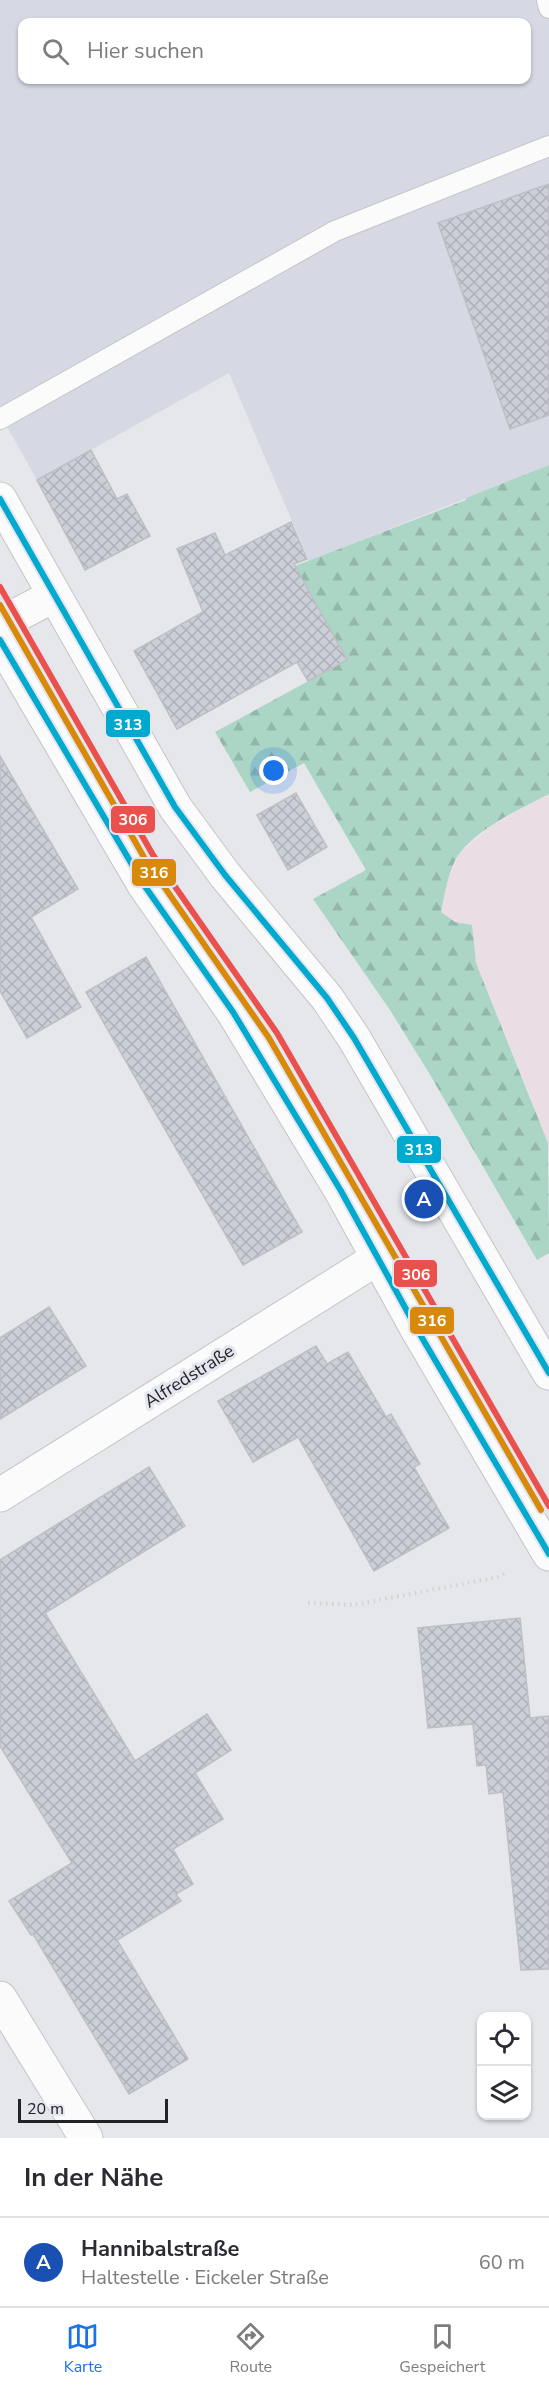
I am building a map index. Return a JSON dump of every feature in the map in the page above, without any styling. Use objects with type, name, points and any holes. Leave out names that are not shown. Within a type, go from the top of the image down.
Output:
[{"type":"street","points":[[0,499],[53,596],[180,814],[225,875],[327,998],[354,1038],[549,1373]]},
{"type":"street","points":[[0,624],[53,596]]},
{"type":"street","points":[[0,640],[144,885],[233,1012],[341,1191],[549,1554]]},
{"type":"street","name":"Alfredstraße","points":[[0,1495],[378,1258]]},
{"type":"street","points":[[0,1998],[86,2138]]},
{"type":"lane","points":[[547,0],[549,8]]},
{"type":"lane","points":[[0,419],[335,231],[549,146]]},
{"type":"path","points":[[308,1603],[354,1605],[498,1577],[513,1570]]},
{"type":"shaded area","points":[[0,0],[549,0],[549,465],[309,561],[229,373],[37,480],[0,414]]},
{"type":"shaded area","points":[[549,794],[549,1152],[532,1100],[476,963],[472,925],[455,922],[441,912],[449,877],[459,854],[492,825]]},
{"type":"green space","points":[[549,465],[549,794],[489,827],[468,844],[452,867],[441,912],[455,922],[472,925],[476,963],[548,1143],[549,1253],[537,1260],[390,1010],[313,899],[366,870],[304,763],[250,792],[215,732],[347,660],[295,566],[466,500],[466,498]]},
{"type":"building","points":[[549,184],[549,415],[510,429],[438,223]]},
{"type":"building","points":[[91,450],[117,499],[127,494],[150,536],[85,570],[37,480]]},
{"type":"building","points":[[291,522],[307,559],[294,564],[347,660],[308,681],[297,662],[177,729],[134,651],[203,612],[177,549],[215,533],[225,555]]},
{"type":"building","points":[[0,756],[78,889],[31,917],[81,1007],[27,1038],[0,991]]},
{"type":"building","points":[[296,793],[327,847],[288,870],[257,815]]},
{"type":"building","points":[[146,957],[302,1232],[243,1265],[86,992]]},
{"type":"building","points":[[49,1307],[86,1366],[0,1419],[0,1338]]},
{"type":"building","points":[[316,1346],[327,1364],[348,1352],[386,1417],[391,1414],[420,1464],[414,1467],[449,1528],[374,1571],[298,1437],[253,1462],[218,1401]]},
{"type":"building","points":[[149,1467],[185,1526],[45,1613],[135,1761],[207,1714],[231,1750],[195,1773],[223,1819],[173,1849],[193,1884],[176,1894],[181,1901],[117,1940],[188,2059],[129,2094],[33,1934],[31,1935],[9,1901],[72,1863],[0,1746],[0,1560]]},
{"type":"building","points":[[520,1618],[530,1718],[549,1716],[549,1969],[521,1970],[503,1792],[489,1794],[486,1765],[477,1766],[473,1724],[428,1728],[418,1628]]},
{"type":"transit line","name":"313","points":[[0,499],[175,807],[225,875],[327,998],[354,1038],[549,1373]]},
{"type":"transit line","name":"306","points":[[0,587],[153,855],[277,1033],[549,1506]]},
{"type":"transit line","name":"316","points":[[0,605],[145,859],[269,1038],[541,1510]]},
{"type":"transit line","name":"313","points":[[0,640],[144,885],[233,1012],[341,1191],[418,1331],[549,1554]]},
{"type":"place","name":"Hannibalstraße","points":[[424,1199]]}]
